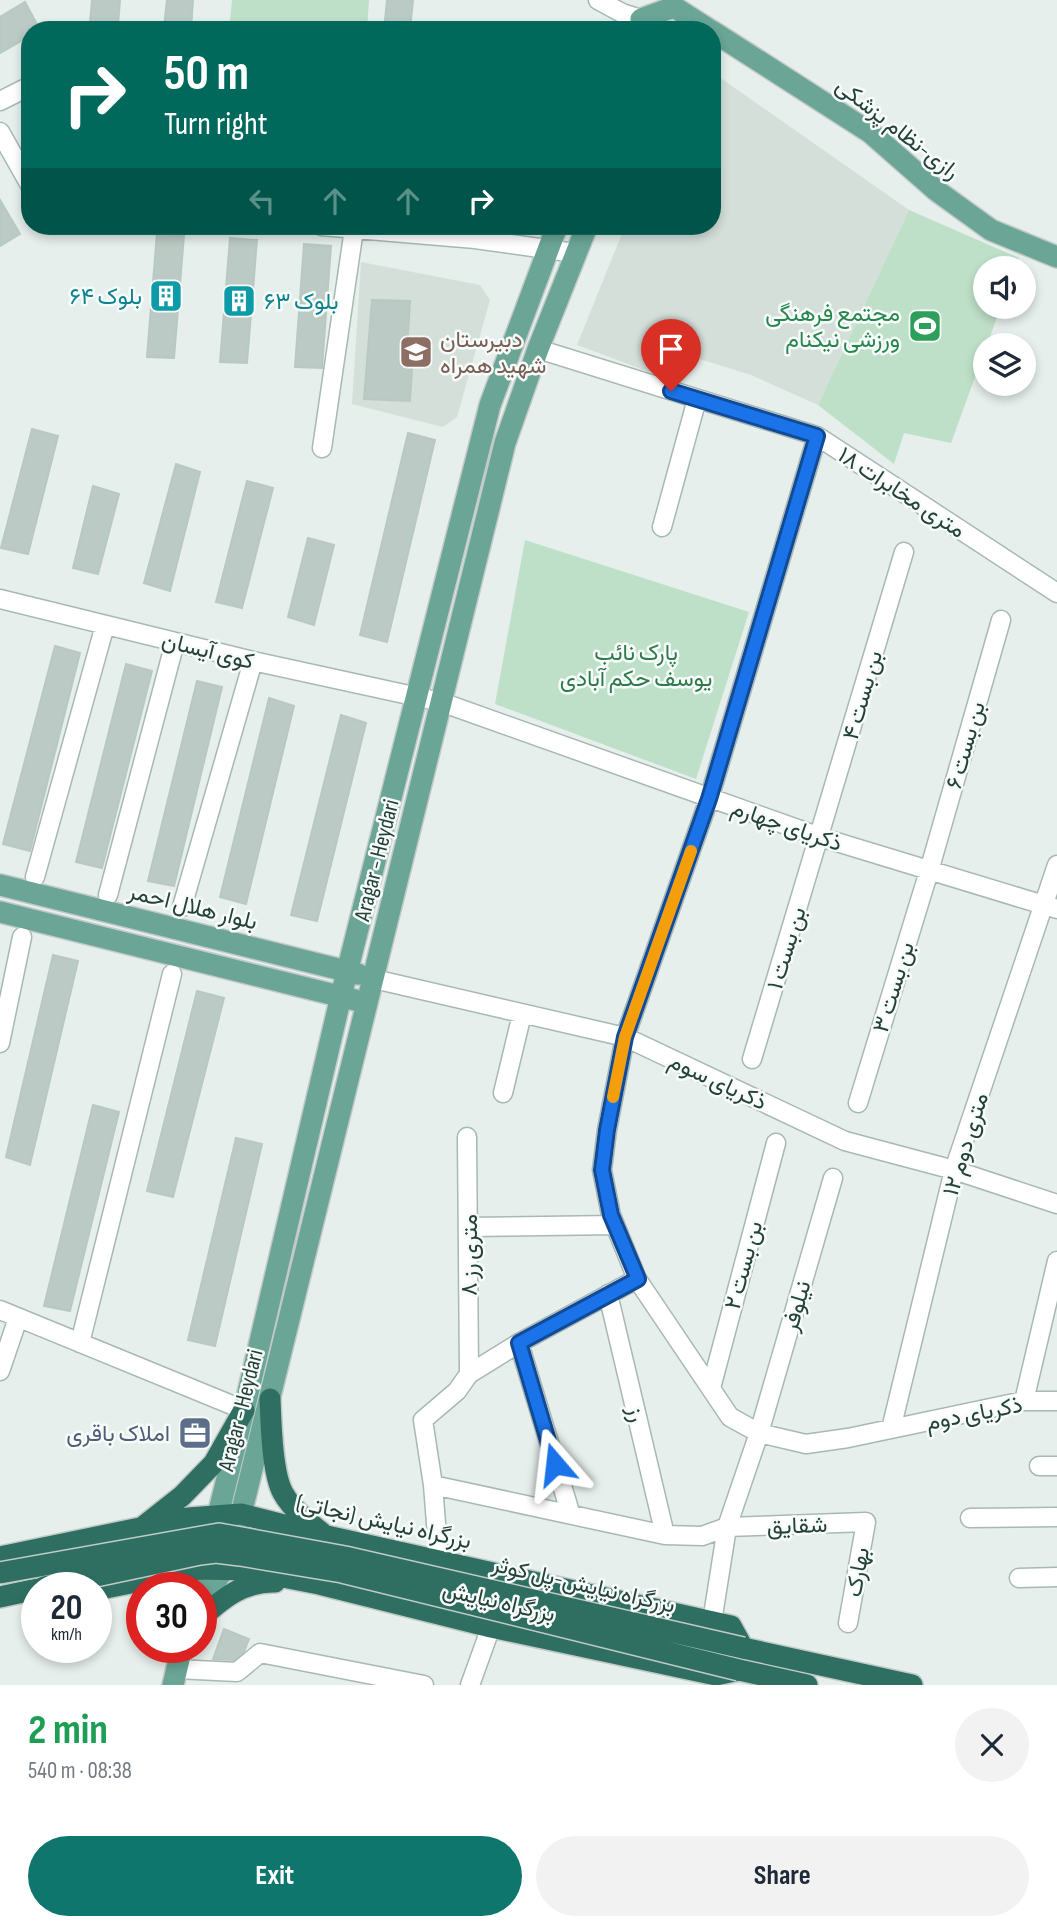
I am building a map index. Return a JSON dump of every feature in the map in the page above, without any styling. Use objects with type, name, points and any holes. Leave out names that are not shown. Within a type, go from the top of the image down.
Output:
[{"type":"highway","points":[[270,1399],[275,1455],[282,1491],[305,1520],[327,1536]]},
{"type":"highway","points":[[141,1528],[197,1482],[214,1463],[244,1410]]},
{"type":"highway","name":"بزرگراه نیایش (نجاتی)","points":[[0,1557],[188,1518],[241,1514],[327,1536],[731,1626],[743,1648]]},
{"type":"highway","name":"بزرگراه نیایش-پل کوثر","points":[[0,1573],[219,1534],[345,1557],[912,1685]]},
{"type":"highway","points":[[319,1584],[302,1569],[300,1559],[302,1550],[308,1543],[327,1536]]},
{"type":"highway","name":"بزرگراه نیایش-پل کوثر","points":[[112,1573],[200,1554],[216,1552],[240,1555],[342,1572],[738,1677],[807,1685]]},
{"type":"highway","points":[[215,1572],[224,1569]]},
{"type":"highway","name":"بزرگراه نیایش","points":[[224,1569],[247,1570],[319,1584],[491,1627],[716,1675],[738,1677]]},
{"type":"highway","points":[[217,1604],[239,1588],[264,1582],[319,1584]]},
{"type":"highway","points":[[112,1587],[125,1584]]},
{"type":"highway","points":[[0,1597],[21,1592]]},
{"type":"highway","points":[[0,1611],[21,1606]]},
{"type":"main road","points":[[642,16],[675,3]]},
{"type":"main road","points":[[668,21],[675,3]]},
{"type":"main road","name":"رازی-نظام پزشکی","points":[[675,3],[699,21]]},
{"type":"main road","name":"رازی-نظام پزشکی","points":[[721,36],[871,133],[937,191],[991,230],[1057,257]]},
{"type":"main road","name":"Aragar - Heydari","points":[[200,1572],[218,1515],[347,970],[490,404],[553,235]]},
{"type":"main road","name":"Aragar - Heydari","points":[[217,1580],[224,1569],[241,1514],[505,443],[538,349],[583,235]]},
{"type":"main road","name":"بلوار هلال احمر","points":[[0,886],[347,970],[374,979]]},
{"type":"main road","points":[[0,912],[367,1003]]},
{"type":"street","points":[[598,0],[622,13],[642,16]]},
{"type":"street","points":[[0,101],[21,90]]},
{"type":"street","points":[[0,132],[21,169]]},
{"type":"street","points":[[322,449],[353,235]]},
{"type":"street","points":[[415,235],[576,253]]},
{"type":"street","name":"۱۸ متری مخابرات","points":[[538,349],[817,436],[1057,593]]},
{"type":"street","points":[[663,527],[697,399]]},
{"type":"street","name":"ذکریای دوم","points":[[817,436],[709,799],[625,1037],[602,1170],[615,1225],[638,1279],[730,1417],[759,1433],[806,1444],[848,1438],[1024,1401],[1057,1401]]},
{"type":"street","name":"بن بست ۴","points":[[820,838],[904,552]]},
{"type":"street","name":"کوی آیسان","points":[[0,599],[253,661],[441,702]]},
{"type":"street","name":"بن بست ۶","points":[[929,871],[1001,620]]},
{"type":"street","points":[[35,877],[105,625]]},
{"type":"street","points":[[108,895],[175,642]]},
{"type":"street","points":[[182,906],[253,661]]},
{"type":"street","name":"ذکریای چهارم","points":[[441,702],[820,838],[1051,907]]},
{"type":"street","name":"بن بست ۱","points":[[752,1059],[820,838]]},
{"type":"street","name":"۱۲ متری دوم","points":[[891,1429],[954,1170],[1051,907],[1057,864]]},
{"type":"street","name":"بن بست ۳","points":[[858,1103],[929,871]]},
{"type":"street","points":[[0,1043],[22,937]]},
{"type":"street","points":[[80,1343],[172,974]]},
{"type":"street","name":"ذکریای سوم","points":[[374,979],[625,1037],[845,1141],[954,1170],[1057,1204]]},
{"type":"street","points":[[503,1093],[522,1013]]},
{"type":"street","name":"۸ متری رز","points":[[467,1137],[469,1374]]},
{"type":"street","name":"بن بست ۲","points":[[711,1388],[776,1143]]},
{"type":"street","name":"نیلوفر","points":[[759,1433],[833,1178]]},
{"type":"street","points":[[469,1227],[615,1225]]},
{"type":"street","points":[[1024,1401],[1057,1261]]},
{"type":"street","points":[[439,1561],[433,1485],[423,1420],[457,1391],[469,1374],[519,1343],[638,1279]]},
{"type":"street","name":"رز","points":[[608,1294],[665,1535]]},
{"type":"street","points":[[0,1310],[244,1410]]},
{"type":"street","points":[[0,1371],[18,1318]]},
{"type":"street","points":[[519,1343],[570,1512]]},
{"type":"street","name":"شقایق","points":[[712,1622],[727,1527],[759,1433]]},
{"type":"street","points":[[1039,1466],[1057,1465]]},
{"type":"street","points":[[433,1485],[570,1512],[665,1535],[702,1536],[727,1527]]},
{"type":"street","points":[[970,1518],[1057,1517]]},
{"type":"street","name":"شقایق","points":[[727,1527],[866,1522]]},
{"type":"street","name":"بهارک","points":[[848,1623],[866,1522]]},
{"type":"street","points":[[1019,1578],[1057,1577]]},
{"type":"street","points":[[470,1685],[491,1627]]},
{"type":"street","points":[[174,1677],[236,1679],[260,1653],[424,1685]]},
{"type":"shaded area","points":[[721,78],[909,210],[818,405],[751,375],[674,351],[652,373],[577,345],[621,235],[721,235]]},
{"type":"shaded area","name":"دبیرستان شهید همراه","points":[[361,262],[480,285],[490,300],[457,417],[443,427],[352,404]]},
{"type":"green space","points":[[232,0],[369,0],[368,21],[230,21]]},
{"type":"green space","name":"مجتمع فرهنگی ورزشی نیکنام","points":[[909,210],[1014,256],[973,256],[973,319],[996,319],[991,333],[973,333],[973,383],[951,443],[904,433],[894,464],[818,405]]},
{"type":"green space","name":"پارک نائب یوسف حکم آبادی","points":[[525,540],[749,612],[696,779],[495,704]]},
{"type":"building","points":[[92,0],[120,0],[118,21],[90,21]]},
{"type":"building","points":[[167,0],[193,0],[192,21],[165,21]]},
{"type":"building","points":[[387,0],[413,0],[411,21],[385,21]]},
{"type":"building","points":[[25,2],[35,21],[21,21],[21,41],[0,53],[0,17]]},
{"type":"building","points":[[0,200],[20,234],[0,246]]},
{"type":"building","name":"بلوک ۶۴","points":[[157,235],[184,235],[174,358],[147,357]]},
{"type":"building","name":"بلوک ۶۳","points":[[230,238],[257,240],[247,363],[220,362]]},
{"type":"building","points":[[304,244],[331,246],[322,368],[295,367]]},
{"type":"building","points":[[372,300],[410,301],[407,353],[413,353],[410,401],[364,399]]},
{"type":"building","points":[[32,429],[58,436],[28,554],[1,548]]},
{"type":"building","points":[[408,433],[435,440],[387,642],[360,635]]},
{"type":"building","points":[[176,464],[200,472],[170,591],[144,583]]},
{"type":"building","points":[[247,481],[273,488],[242,608],[216,602]]},
{"type":"building","points":[[93,486],[119,494],[98,574],[73,568]]},
{"type":"building","points":[[308,538],[334,545],[314,625],[288,617]]},
{"type":"building","points":[[55,646],[80,653],[30,851],[3,844]]},
{"type":"building","points":[[126,664],[152,671],[102,868],[76,862]]},
{"type":"building","points":[[197,681],[222,687],[174,886],[148,881]]},
{"type":"building","points":[[269,698],[294,706],[246,904],[220,897]]},
{"type":"building","points":[[341,715],[366,723],[317,921],[291,915]]},
{"type":"building","points":[[53,955],[78,961],[30,1165],[6,1157]]},
{"type":"building","points":[[197,991],[224,998],[173,1197],[147,1191]]},
{"type":"building","points":[[93,1105],[119,1112],[70,1311],[44,1306]]},
{"type":"building","points":[[236,1138],[262,1144],[215,1346],[188,1340]]},
{"type":"building","points":[[224,1629],[249,1639],[244,1652],[234,1660],[217,1659],[217,1648]]},
{"type":"slow traffic","points":[[613,1097],[625,1037],[691,851]]},
{"type":"place","name":"بلوک ۶۴","points":[[166,296]]},
{"type":"place","name":"بلوک ۶۳","points":[[239,301]]},
{"type":"place","name":"مجتمع فرهنگی ورزشی نیکنام","points":[[925,326]]},
{"type":"place","name":"دبیرستان شهید همراه","points":[[416,352]]},
{"type":"place","name":"املاک باقری","points":[[195,1433]]},
{"type":"route","points":[[555,1464],[519,1343],[638,1279],[611,1215],[602,1170],[625,1037],[709,799],[817,436],[671,391]]}]
